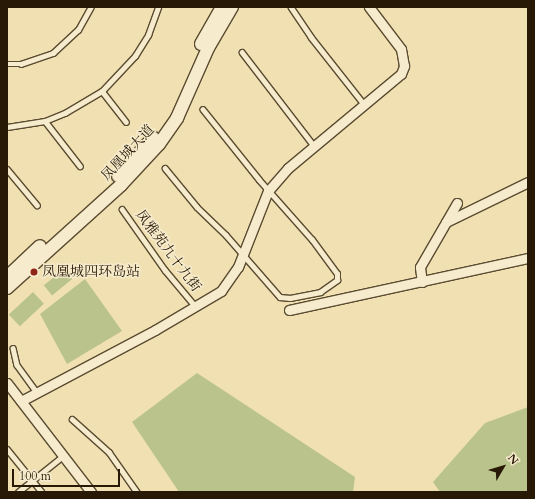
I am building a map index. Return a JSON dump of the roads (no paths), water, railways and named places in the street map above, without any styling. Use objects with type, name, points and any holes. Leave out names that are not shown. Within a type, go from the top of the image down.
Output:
[{"type":"main road","name":"凤凰城大道","points":[[7,277],[115,179],[150,142],[175,105],[202,43],[222,7]]},
{"type":"main road","name":"凤凰城大道","points":[[7,288],[121,185],[155,148],[177,118],[208,48],[232,7]]},
{"type":"street","points":[[21,401],[222,292],[231,280],[268,191],[288,168],[395,81],[404,66],[401,49],[369,7]]},
{"type":"street","points":[[446,222],[528,182]]},
{"type":"street","points":[[422,282],[420,267],[457,203]]},
{"type":"street","points":[[289,310],[528,258]]},
{"type":"street","points":[[7,383],[91,492]]},
{"type":"lane","points":[[7,64],[21,64],[53,53],[78,30],[91,7]]},
{"type":"lane","points":[[7,128],[45,121],[84,104],[102,91],[135,56],[148,35],[158,7]]},
{"type":"lane","points":[[290,7],[311,37],[365,106]]},
{"type":"lane","points":[[242,52],[315,147]]},
{"type":"lane","points":[[102,91],[126,122]]},
{"type":"lane","points":[[165,168],[197,207],[243,253],[284,298],[320,292],[337,280],[337,274],[331,264],[268,191],[203,110]]},
{"type":"lane","points":[[45,121],[80,166]]},
{"type":"lane","points":[[7,169],[37,205]]},
{"type":"lane","name":"凤雅苑九十九街","points":[[122,209],[165,270],[196,307]]},
{"type":"lane","points":[[13,348],[17,365],[36,392]]},
{"type":"lane","points":[[72,419],[109,452],[137,492]]},
{"type":"lane","points":[[7,449],[42,492]]},
{"type":"lane","points":[[18,492],[63,456]]},
{"type":"place","name":"凤凰城四环岛站","points":[[34,272]]}]
